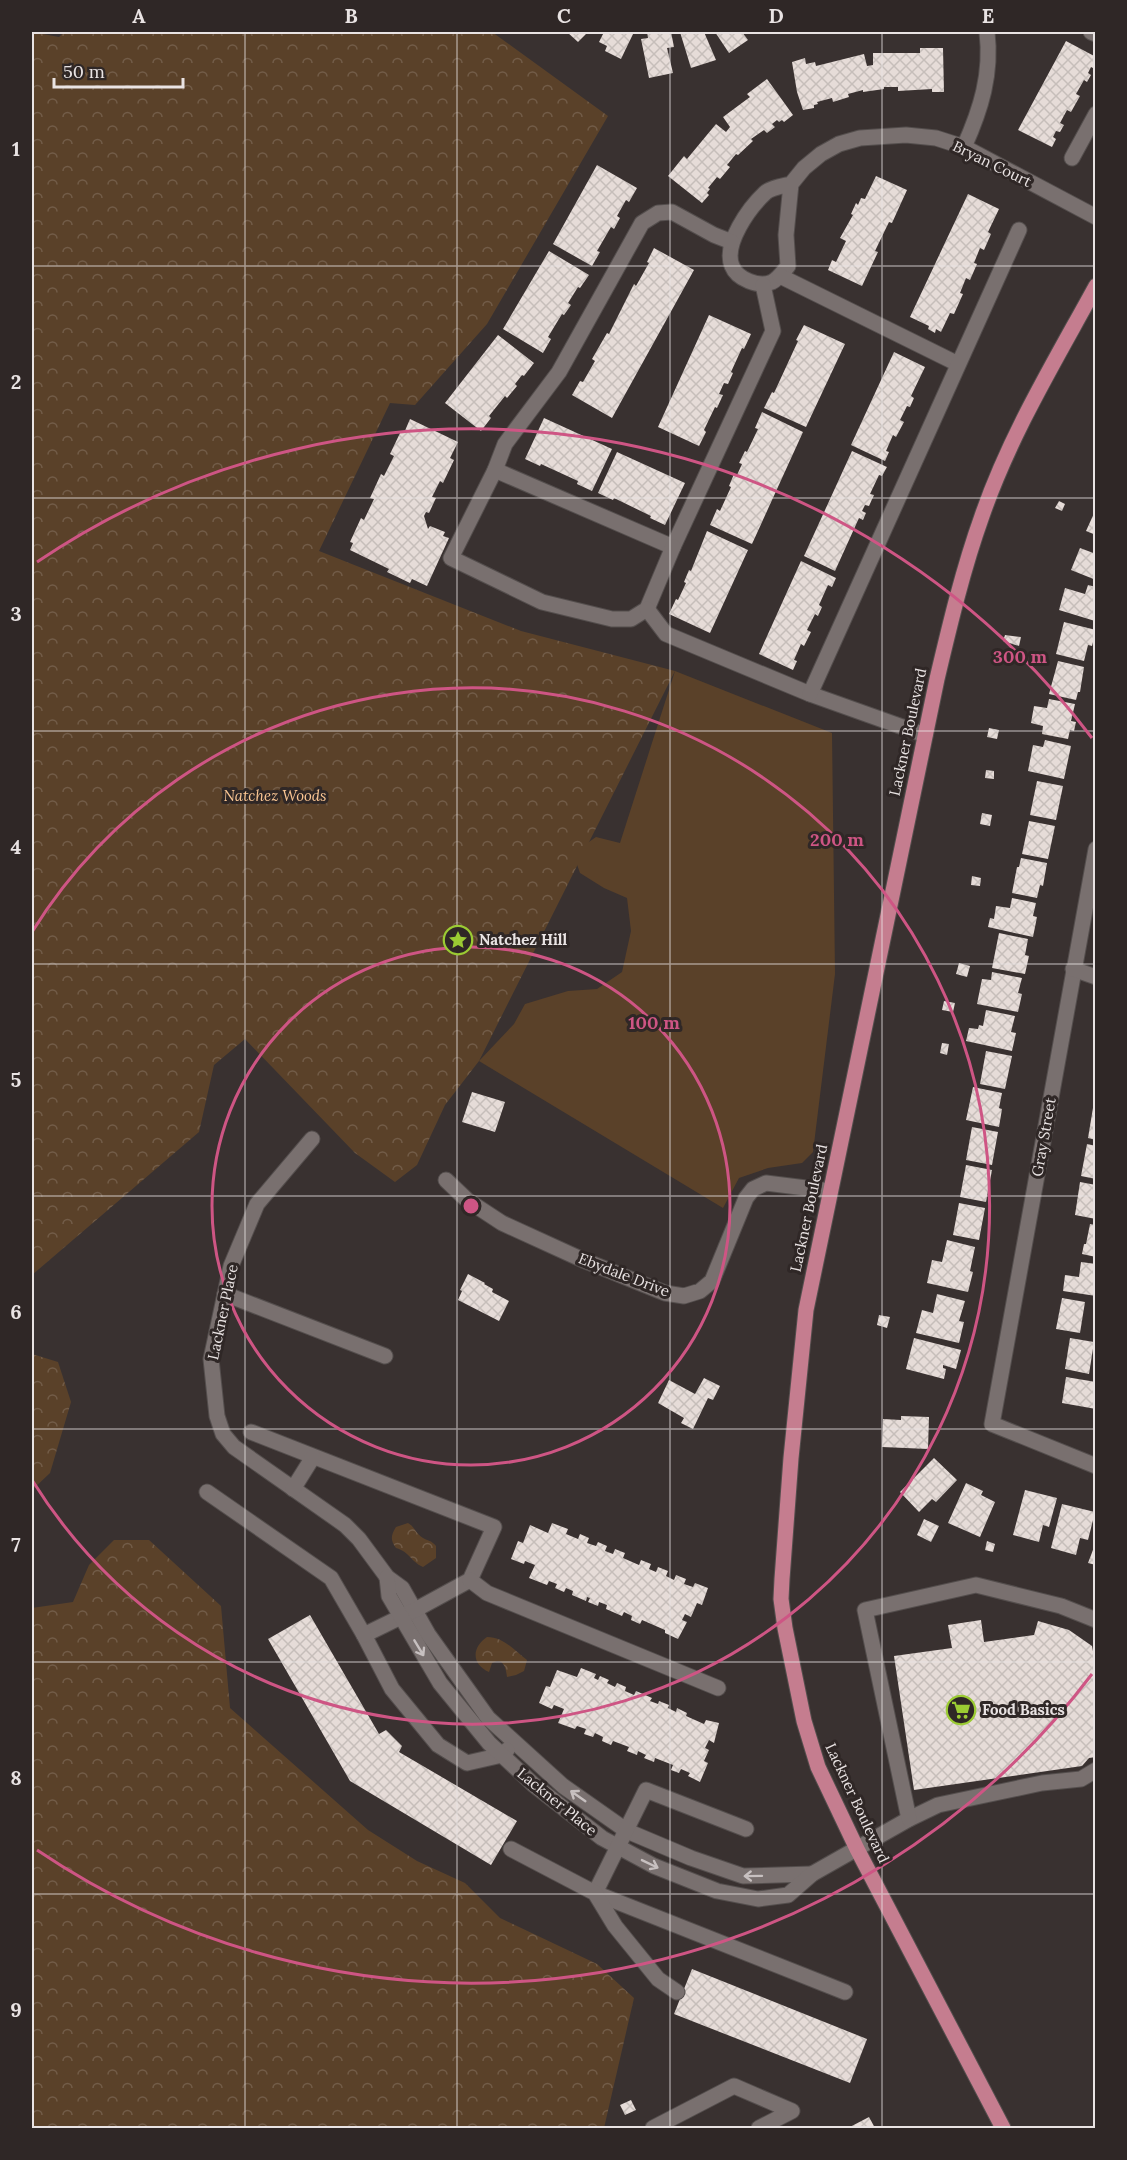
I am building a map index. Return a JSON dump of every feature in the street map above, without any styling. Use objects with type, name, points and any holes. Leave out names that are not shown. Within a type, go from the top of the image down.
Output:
[{"type":"main road","name":"Lackner Boulevard","points":[[1003,2128],[857,1849],[818,1767],[804,1721],[781,1599],[791,1458],[804,1329],[830,1191],[925,735],[957,594],[982,514],[1017,433],[1095,286]]},
{"type":"street","points":[[964,147],[984,96],[988,71],[987,32]]},
{"type":"street","points":[[1091,32],[1095,34]]},
{"type":"street","points":[[1072,158],[1095,114]]},
{"type":"street","name":"Bryan Court","points":[[732,242],[740,225],[766,191],[791,184],[804,168],[821,154],[839,144],[860,138],[906,135],[936,138],[964,147],[1095,217]]},
{"type":"street","points":[[764,285],[773,331],[646,609],[631,619],[612,619],[542,602],[451,558],[495,470],[505,444],[559,372],[642,223],[658,213],[672,212],[714,236],[732,242],[732,266],[749,282],[764,285],[773,282],[788,266],[786,235],[791,184]]},
{"type":"street","points":[[810,694],[1019,230]]},
{"type":"street","points":[[780,276],[958,364]]},
{"type":"street","points":[[495,470],[673,547]]},
{"type":"street","points":[[646,609],[666,634],[810,694],[925,735]]},
{"type":"street","name":"Gray Street","points":[[1095,849],[993,1424],[1095,1466]]},
{"type":"street","points":[[1073,969],[1095,977]]},
{"type":"street","name":"Lackner Place","points":[[312,1139],[256,1204],[231,1266],[211,1359],[217,1416],[224,1434],[234,1447],[345,1525],[359,1539],[387,1577],[402,1588],[428,1634],[488,1718],[563,1786],[627,1831],[691,1858],[742,1876],[812,1874]]},
{"type":"street","name":"Ebydale Drive","points":[[446,1180],[467,1200],[502,1223],[583,1260],[665,1293],[684,1296],[700,1291],[712,1281],[746,1198],[753,1189],[766,1183],[830,1191]]},
{"type":"street","points":[[225,1294],[385,1356]]},
{"type":"street","points":[[251,1432],[494,1527],[470,1580],[364,1635]]},
{"type":"street","points":[[293,1489],[313,1457]]},
{"type":"street","points":[[207,1492],[331,1578],[392,1689],[438,1745],[467,1763],[502,1755],[515,1742]]},
{"type":"street","name":"Lackner Place","points":[[387,1577],[389,1596],[400,1618],[440,1683],[489,1743],[534,1785],[602,1838],[654,1866],[717,1891],[758,1899],[788,1895],[812,1874],[938,1805],[1042,1783],[1081,1779],[1095,1770]]},
{"type":"street","points":[[470,1580],[487,1593],[718,1688]]},
{"type":"street","points":[[909,1819],[865,1610],[976,1585],[1061,1606],[1095,1620]]},
{"type":"street","points":[[595,1893],[646,1790],[746,1829]]},
{"type":"street","points":[[511,1849],[595,1893],[845,1992]]},
{"type":"street","points":[[595,1893],[615,1926],[658,1979],[677,1992]]},
{"type":"street","points":[[653,2128],[734,2086],[792,2111],[759,2128]]},
{"type":"green space","name":"Natchez Woods","points":[[32,32],[59,37],[64,32],[492,32],[608,116],[487,324],[415,405],[390,403],[319,551],[521,631],[675,671],[479,1061],[445,1105],[417,1165],[395,1182],[355,1153],[245,1039],[214,1065],[199,1132],[32,1275]]},
{"type":"green space","points":[[675,671],[832,733],[835,974],[813,1152],[802,1163],[768,1168],[739,1178],[723,1208],[479,1061],[514,1024],[525,1004],[568,991],[597,989],[622,972],[631,931],[627,898],[604,888],[580,873],[573,853],[596,837],[620,843]]},
{"type":"green space","points":[[32,1354],[58,1362],[71,1402],[50,1473],[32,1490]]},
{"type":"green space","points":[[408,1523],[436,1546],[436,1558],[423,1567],[396,1548],[392,1540],[396,1527]]},
{"type":"green space","points":[[114,1540],[149,1540],[221,1606],[230,1708],[368,1830],[417,1861],[465,1883],[500,1918],[597,1964],[634,1998],[604,2128],[32,2128],[32,1608],[73,1602],[89,1565]]},
{"type":"green space","points":[[487,1637],[499,1639],[527,1660],[524,1671],[507,1677],[505,1667],[499,1661],[492,1663],[489,1672],[483,1669],[477,1660],[476,1650]]},
{"type":"building","points":[[567,32],[588,32],[578,42]]},
{"type":"building","points":[[604,32],[634,32],[621,59],[605,51],[607,46],[599,42]]},
{"type":"building","points":[[647,32],[671,32],[674,47],[667,48],[673,73],[649,78],[641,39],[648,38]]},
{"type":"building","points":[[680,32],[704,32],[716,60],[691,68]]},
{"type":"building","points":[[715,32],[742,32],[748,40],[729,53]]},
{"type":"building","points":[[1066,41],[1096,57],[1096,67],[1095,69],[1091,67],[1088,73],[1091,75],[1087,82],[1084,80],[1076,94],[1080,96],[1071,112],[1067,110],[1060,123],[1064,125],[1060,132],[1056,131],[1053,137],[1056,139],[1052,147],[1018,130]]},
{"type":"building","points":[[920,48],[943,48],[944,92],[932,92],[932,89],[898,91],[898,87],[884,87],[884,89],[863,92],[863,90],[848,94],[849,97],[833,102],[832,98],[817,102],[814,108],[803,110],[797,92],[792,62],[805,58],[806,64],[815,62],[816,66],[864,54],[867,66],[873,65],[873,53],[920,53]]},
{"type":"building","points":[[767,79],[793,115],[784,122],[777,120],[772,124],[775,127],[767,133],[764,130],[751,139],[753,141],[738,155],[736,154],[727,165],[730,167],[720,179],[717,177],[708,188],[710,189],[707,193],[709,195],[702,203],[668,176],[684,156],[687,159],[716,124],[726,132],[730,127],[723,117],[750,97],[747,94]]},
{"type":"building","points":[[597,165],[637,188],[629,202],[626,200],[617,216],[620,218],[614,229],[611,227],[597,251],[600,252],[592,266],[553,244]]},
{"type":"building","points":[[876,176],[907,190],[892,223],[889,222],[875,251],[878,252],[862,286],[828,270],[832,260],[836,262],[846,241],[840,238],[853,215],[851,214],[856,203],[858,205],[861,198],[865,199]]},
{"type":"building","points":[[968,194],[999,209],[988,232],[991,234],[984,250],[980,248],[974,263],[977,264],[970,280],[966,278],[960,293],[963,294],[954,314],[950,313],[941,332],[936,329],[935,333],[928,329],[929,326],[910,317]]},
{"type":"building","points":[[654,248],[694,270],[612,418],[572,395],[580,381],[583,382],[595,361],[592,359],[607,333],[609,334],[634,284],[636,286],[649,263],[647,262]]},
{"type":"building","points":[[549,251],[589,275],[568,303],[571,305],[564,315],[562,314],[548,337],[551,339],[543,353],[503,329]]},
{"type":"building","points":[[709,315],[751,334],[744,349],[742,348],[728,384],[724,383],[719,394],[723,395],[704,430],[706,432],[699,446],[658,427]]},
{"type":"building","points":[[804,325],[845,344],[806,427],[764,408],[772,392],[774,393]]},
{"type":"building","points":[[498,335],[534,363],[515,384],[517,386],[507,398],[505,396],[489,416],[491,418],[481,431],[445,403]]},
{"type":"building","points":[[894,352],[925,367],[911,396],[914,398],[910,407],[907,406],[900,420],[904,422],[896,437],[893,435],[886,451],[889,452],[885,461],[851,445]]},
{"type":"building","points":[[762,412],[803,432],[752,544],[710,525],[717,509],[720,511],[734,474],[737,475],[742,464],[739,463],[758,429],[755,428]]},
{"type":"building","points":[[544,418],[612,449],[592,491],[577,484],[578,481],[525,459]]},
{"type":"building","points":[[410,419],[458,442],[450,458],[454,460],[443,483],[440,481],[432,497],[436,498],[429,513],[426,512],[424,516],[428,529],[430,526],[445,532],[443,536],[449,538],[427,586],[412,579],[410,583],[387,572],[389,569],[350,550],[353,543],[350,542],[361,518],[364,520],[374,499],[370,498],[381,474],[384,476],[394,456],[390,454],[401,431],[404,433]]},
{"type":"building","points":[[852,451],[887,467],[882,476],[879,475],[870,494],[874,495],[869,506],[865,505],[862,511],[866,513],[863,520],[859,518],[835,571],[804,556]]},
{"type":"building","points":[[617,452],[685,483],[665,525],[614,498],[613,500],[598,493]]},
{"type":"building","points":[[1059,501],[1065,504],[1062,511],[1055,508]]},
{"type":"building","points":[[1096,509],[1096,535],[1086,531]]},
{"type":"building","points":[[707,531],[748,550],[710,633],[669,614],[686,583],[684,582],[689,570],[691,571]]},
{"type":"building","points":[[1080,548],[1096,554],[1096,580],[1071,570]]},
{"type":"building","points":[[801,561],[836,578],[832,587],[828,585],[819,605],[822,607],[818,616],[815,614],[807,630],[811,632],[804,646],[801,644],[794,660],[797,661],[793,670],[759,654]]},
{"type":"building","points":[[1088,585],[1096,587],[1095,621],[1059,610],[1065,588],[1085,594]]},
{"type":"building","points":[[1064,622],[1096,630],[1092,646],[1088,645],[1084,661],[1056,654]]},
{"type":"building","points":[[1005,635],[1021,637],[1019,646],[1003,641]]},
{"type":"building","points":[[1013,649],[1021,651],[1019,659],[1010,657]]},
{"type":"building","points":[[1058,661],[1084,667],[1080,692],[1076,700],[1049,694]]},
{"type":"building","points":[[1049,699],[1075,704],[1071,721],[1076,722],[1074,731],[1070,730],[1068,739],[1042,734],[1043,726],[1031,723],[1034,706],[1047,708]]},
{"type":"building","points":[[989,728],[999,730],[997,739],[987,737]]},
{"type":"building","points":[[1045,740],[1071,746],[1064,779],[1028,771],[1033,745],[1043,747]]},
{"type":"building","points":[[986,770],[994,771],[994,779],[985,778]]},
{"type":"building","points":[[1037,781],[1063,786],[1056,820],[1030,815]]},
{"type":"building","points":[[982,813],[992,815],[990,826],[980,824]]},
{"type":"building","points":[[1029,821],[1055,826],[1048,859],[1022,854]]},
{"type":"building","points":[[1021,858],[1047,863],[1043,886],[1040,885],[1037,898],[1012,893]]},
{"type":"building","points":[[972,876],[981,878],[980,886],[971,885]]},
{"type":"building","points":[[1012,898],[1036,903],[1033,916],[1037,917],[1033,937],[988,927],[990,918],[994,919],[996,906],[1010,908]]},
{"type":"building","points":[[999,933],[1028,939],[1025,955],[1029,956],[1025,974],[992,968]]},
{"type":"building","points":[[959,963],[970,966],[967,977],[956,974]]},
{"type":"building","points":[[992,972],[1022,978],[1018,993],[1022,994],[1018,1012],[977,1004],[982,979],[991,980]]},
{"type":"building","points":[[944,1001],[955,1003],[953,1012],[942,1010]]},
{"type":"building","points":[[986,1010],[1015,1016],[1011,1032],[1016,1033],[1012,1051],[966,1041],[969,1028],[978,1029],[979,1025],[983,1026]]},
{"type":"building","points":[[942,1043],[949,1044],[947,1055],[940,1053]]},
{"type":"building","points":[[986,1051],[1012,1056],[1005,1089],[980,1084]]},
{"type":"building","points":[[973,1087],[1002,1093],[999,1127],[966,1120]]},
{"type":"building","points":[[472,1092],[505,1102],[495,1132],[462,1122]]},
{"type":"building","points":[[1094,1102],[1096,1102],[1096,1140],[1088,1138]]},
{"type":"building","points":[[972,1127],[998,1132],[992,1165],[966,1160]]},
{"type":"building","points":[[1087,1144],[1096,1146],[1096,1179],[1081,1176]]},
{"type":"building","points":[[966,1165],[992,1170],[986,1202],[960,1197]]},
{"type":"building","points":[[1080,1182],[1096,1185],[1096,1219],[1075,1215]]},
{"type":"building","points":[[959,1203],[985,1208],[979,1240],[953,1235]]},
{"type":"building","points":[[1090,1224],[1096,1225],[1096,1257],[1082,1254]]},
{"type":"building","points":[[947,1240],[975,1247],[970,1271],[973,1272],[968,1292],[927,1283],[932,1260],[942,1262]]},
{"type":"building","points":[[1081,1262],[1096,1264],[1096,1296],[1063,1291],[1065,1275],[1079,1277]]},
{"type":"building","points":[[468,1274],[493,1289],[492,1292],[509,1301],[499,1321],[458,1300]]},
{"type":"building","points":[[937,1294],[965,1301],[959,1321],[964,1322],[959,1343],[916,1333],[922,1310],[933,1313]]},
{"type":"building","points":[[1062,1298],[1085,1302],[1080,1333],[1056,1329]]},
{"type":"building","points":[[879,1315],[890,1317],[887,1328],[877,1325]]},
{"type":"building","points":[[914,1338],[961,1350],[956,1369],[943,1365],[946,1369],[944,1379],[906,1369]]},
{"type":"building","points":[[1070,1338],[1094,1342],[1089,1374],[1065,1369]]},
{"type":"building","points":[[1066,1377],[1096,1382],[1096,1409],[1062,1403]]},
{"type":"building","points":[[704,1378],[720,1386],[713,1400],[708,1398],[693,1429],[681,1423],[684,1418],[658,1403],[669,1380],[695,1394]]},
{"type":"building","points":[[901,1416],[929,1417],[928,1449],[882,1447],[883,1419],[901,1420]]},
{"type":"building","points":[[934,1458],[957,1480],[936,1502],[932,1499],[919,1512],[900,1492]]},
{"type":"building","points":[[966,1483],[983,1491],[981,1495],[995,1502],[980,1537],[948,1523]]},
{"type":"building","points":[[1025,1490],[1057,1498],[1049,1527],[1043,1525],[1039,1542],[1013,1535]]},
{"type":"building","points":[[1062,1504],[1095,1512],[1088,1540],[1080,1538],[1076,1555],[1051,1548]]},
{"type":"building","points":[[924,1519],[939,1526],[931,1542],[917,1535]]},
{"type":"building","points":[[552,1523],[568,1529],[566,1534],[578,1539],[580,1534],[589,1538],[587,1543],[596,1546],[598,1542],[607,1546],[605,1551],[613,1554],[615,1549],[625,1553],[623,1558],[639,1565],[641,1560],[651,1564],[649,1569],[656,1572],[658,1567],[668,1571],[666,1576],[674,1580],[676,1575],[686,1579],[684,1584],[693,1587],[695,1583],[708,1588],[702,1605],[697,1603],[691,1617],[685,1614],[682,1620],[687,1622],[678,1639],[665,1633],[665,1630],[642,1620],[640,1624],[631,1620],[632,1616],[624,1612],[622,1616],[606,1609],[607,1605],[599,1602],[598,1606],[588,1602],[590,1598],[587,1597],[586,1601],[572,1595],[573,1591],[566,1588],[564,1592],[555,1588],[557,1584],[549,1581],[547,1585],[529,1578],[535,1565],[511,1559],[518,1541],[523,1543],[530,1525],[548,1533]]},
{"type":"building","points":[[987,1541],[995,1544],[993,1552],[985,1550]]},
{"type":"building","points":[[1096,1542],[1096,1565],[1088,1563]]},
{"type":"building","points":[[310,1615],[379,1734],[386,1730],[402,1746],[399,1752],[517,1821],[491,1865],[350,1781],[268,1639]]},
{"type":"building","points":[[981,1620],[984,1642],[1034,1635],[1038,1621],[1069,1630],[1092,1646],[1096,1668],[1096,1757],[1089,1758],[1082,1766],[914,1790],[894,1656],[952,1648],[948,1625]]},
{"type":"building","points":[[581,1668],[596,1674],[594,1678],[598,1680],[600,1676],[609,1680],[607,1683],[615,1687],[617,1683],[626,1687],[625,1691],[634,1695],[636,1691],[652,1698],[650,1701],[658,1704],[659,1701],[669,1705],[668,1708],[676,1712],[677,1708],[687,1713],[686,1716],[704,1724],[706,1720],[719,1723],[714,1743],[709,1740],[705,1748],[709,1750],[704,1761],[708,1763],[700,1782],[688,1776],[690,1773],[681,1769],[679,1773],[671,1770],[673,1765],[655,1758],[654,1762],[644,1758],[646,1755],[638,1751],[637,1755],[627,1751],[629,1747],[613,1741],[611,1745],[602,1741],[603,1737],[595,1733],[593,1737],[584,1734],[586,1729],[577,1726],[575,1729],[558,1723],[564,1709],[554,1705],[552,1709],[539,1703],[546,1686],[550,1687],[557,1670],[577,1677]]},
{"type":"building","points":[[692,1969],[867,2039],[850,2083],[674,2014]]},
{"type":"building","points":[[631,2100],[636,2110],[625,2115],[620,2105]]},
{"type":"building","points":[[869,2117],[875,2128],[848,2128]]},
{"type":"place","name":"Natchez Hill","points":[[458,940]]},
{"type":"place","name":"Food Basics","points":[[961,1710]]}]
